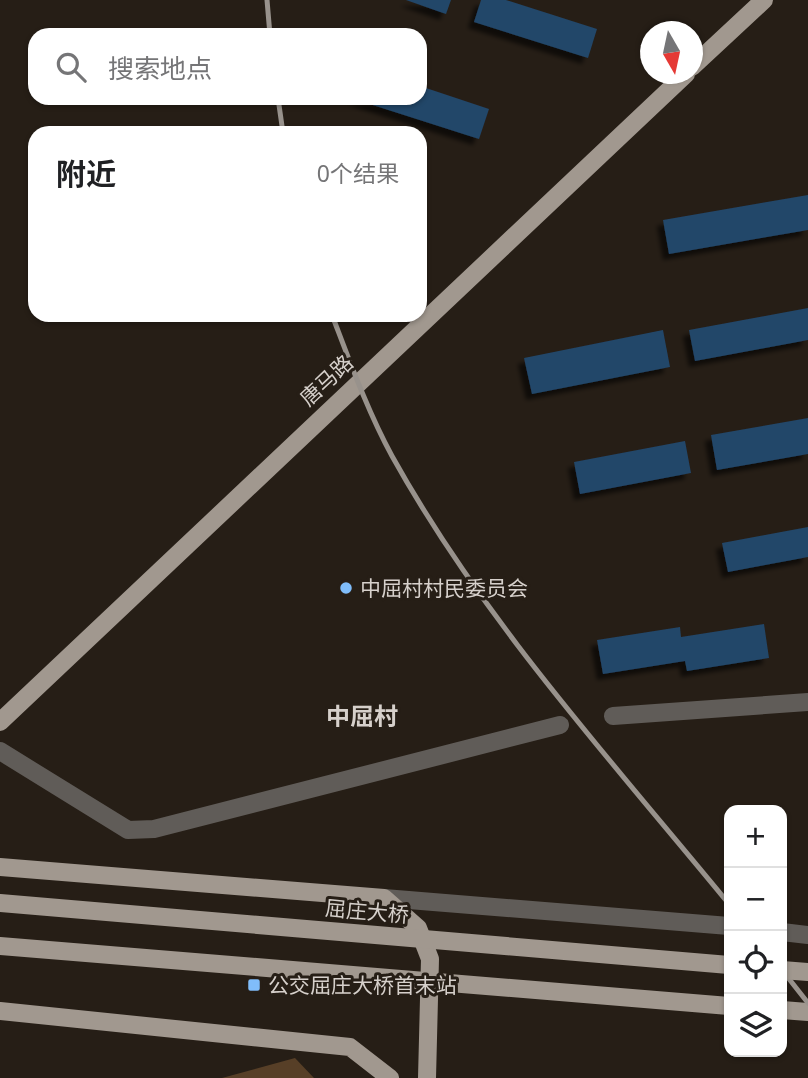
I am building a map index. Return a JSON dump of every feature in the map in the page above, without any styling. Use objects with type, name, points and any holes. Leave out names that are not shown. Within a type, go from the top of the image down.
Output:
[{"type":"main road","points":[[703,57],[764,0]]},
{"type":"main road","name":"唐马路","points":[[427,319],[675,84]]},
{"type":"main road","name":"唐马路","points":[[0,722],[423,322]]},
{"type":"main road","points":[[0,867],[384,898],[418,928],[430,959],[426,1074]]},
{"type":"main road","name":"屈庄大桥","points":[[0,903],[724,965]]},
{"type":"main road","points":[[0,946],[724,1006]]},
{"type":"main road","points":[[787,970],[808,972]]},
{"type":"main road","points":[[787,1010],[808,1012]]},
{"type":"main road","points":[[0,1011],[350,1048],[390,1078]]},
{"type":"street","points":[[613,716],[808,702]]},
{"type":"street","points":[[0,751],[128,830],[154,829],[561,725]]},
{"type":"street","points":[[384,898],[724,926]]},
{"type":"street","points":[[787,933],[808,935]]},
{"type":"shaded area","points":[[295,1058],[314,1078],[222,1078]]},
{"type":"building","points":[[406,0],[451,0],[446,14]]},
{"type":"building","points":[[481,0],[506,0],[597,29],[588,58],[474,22]]},
{"type":"building","points":[[427,88],[489,109],[479,139],[373,105],[427,105]]},
{"type":"building","points":[[808,195],[808,230],[669,254],[663,220]]},
{"type":"building","points":[[808,308],[808,340],[695,361],[689,330]]},
{"type":"building","points":[[663,330],[670,367],[532,394],[524,358]]},
{"type":"building","points":[[808,418],[808,454],[717,470],[711,435]]},
{"type":"building","points":[[685,441],[691,473],[580,494],[574,462]]},
{"type":"building","points":[[808,527],[808,557],[728,572],[722,543]]},
{"type":"building","points":[[764,624],[769,658],[687,671],[685,661],[603,674],[597,640],[680,627],[681,637]]},
{"type":"railway","points":[[267,0],[269,28]]},
{"type":"railway","points":[[279,105],[282,126]]},
{"type":"railway","points":[[335,322],[383,439],[466,575],[550,688],[724,898]]},
{"type":"railway","points":[[787,976],[808,1003]]},
{"type":"place","name":"中屈村村民委员会","points":[[346,588]]},
{"type":"place","name":"公交屈庄大桥首末站","points":[[254,985]]},
{"type":"district","name":"中屈村","points":[[362,715]]}]
